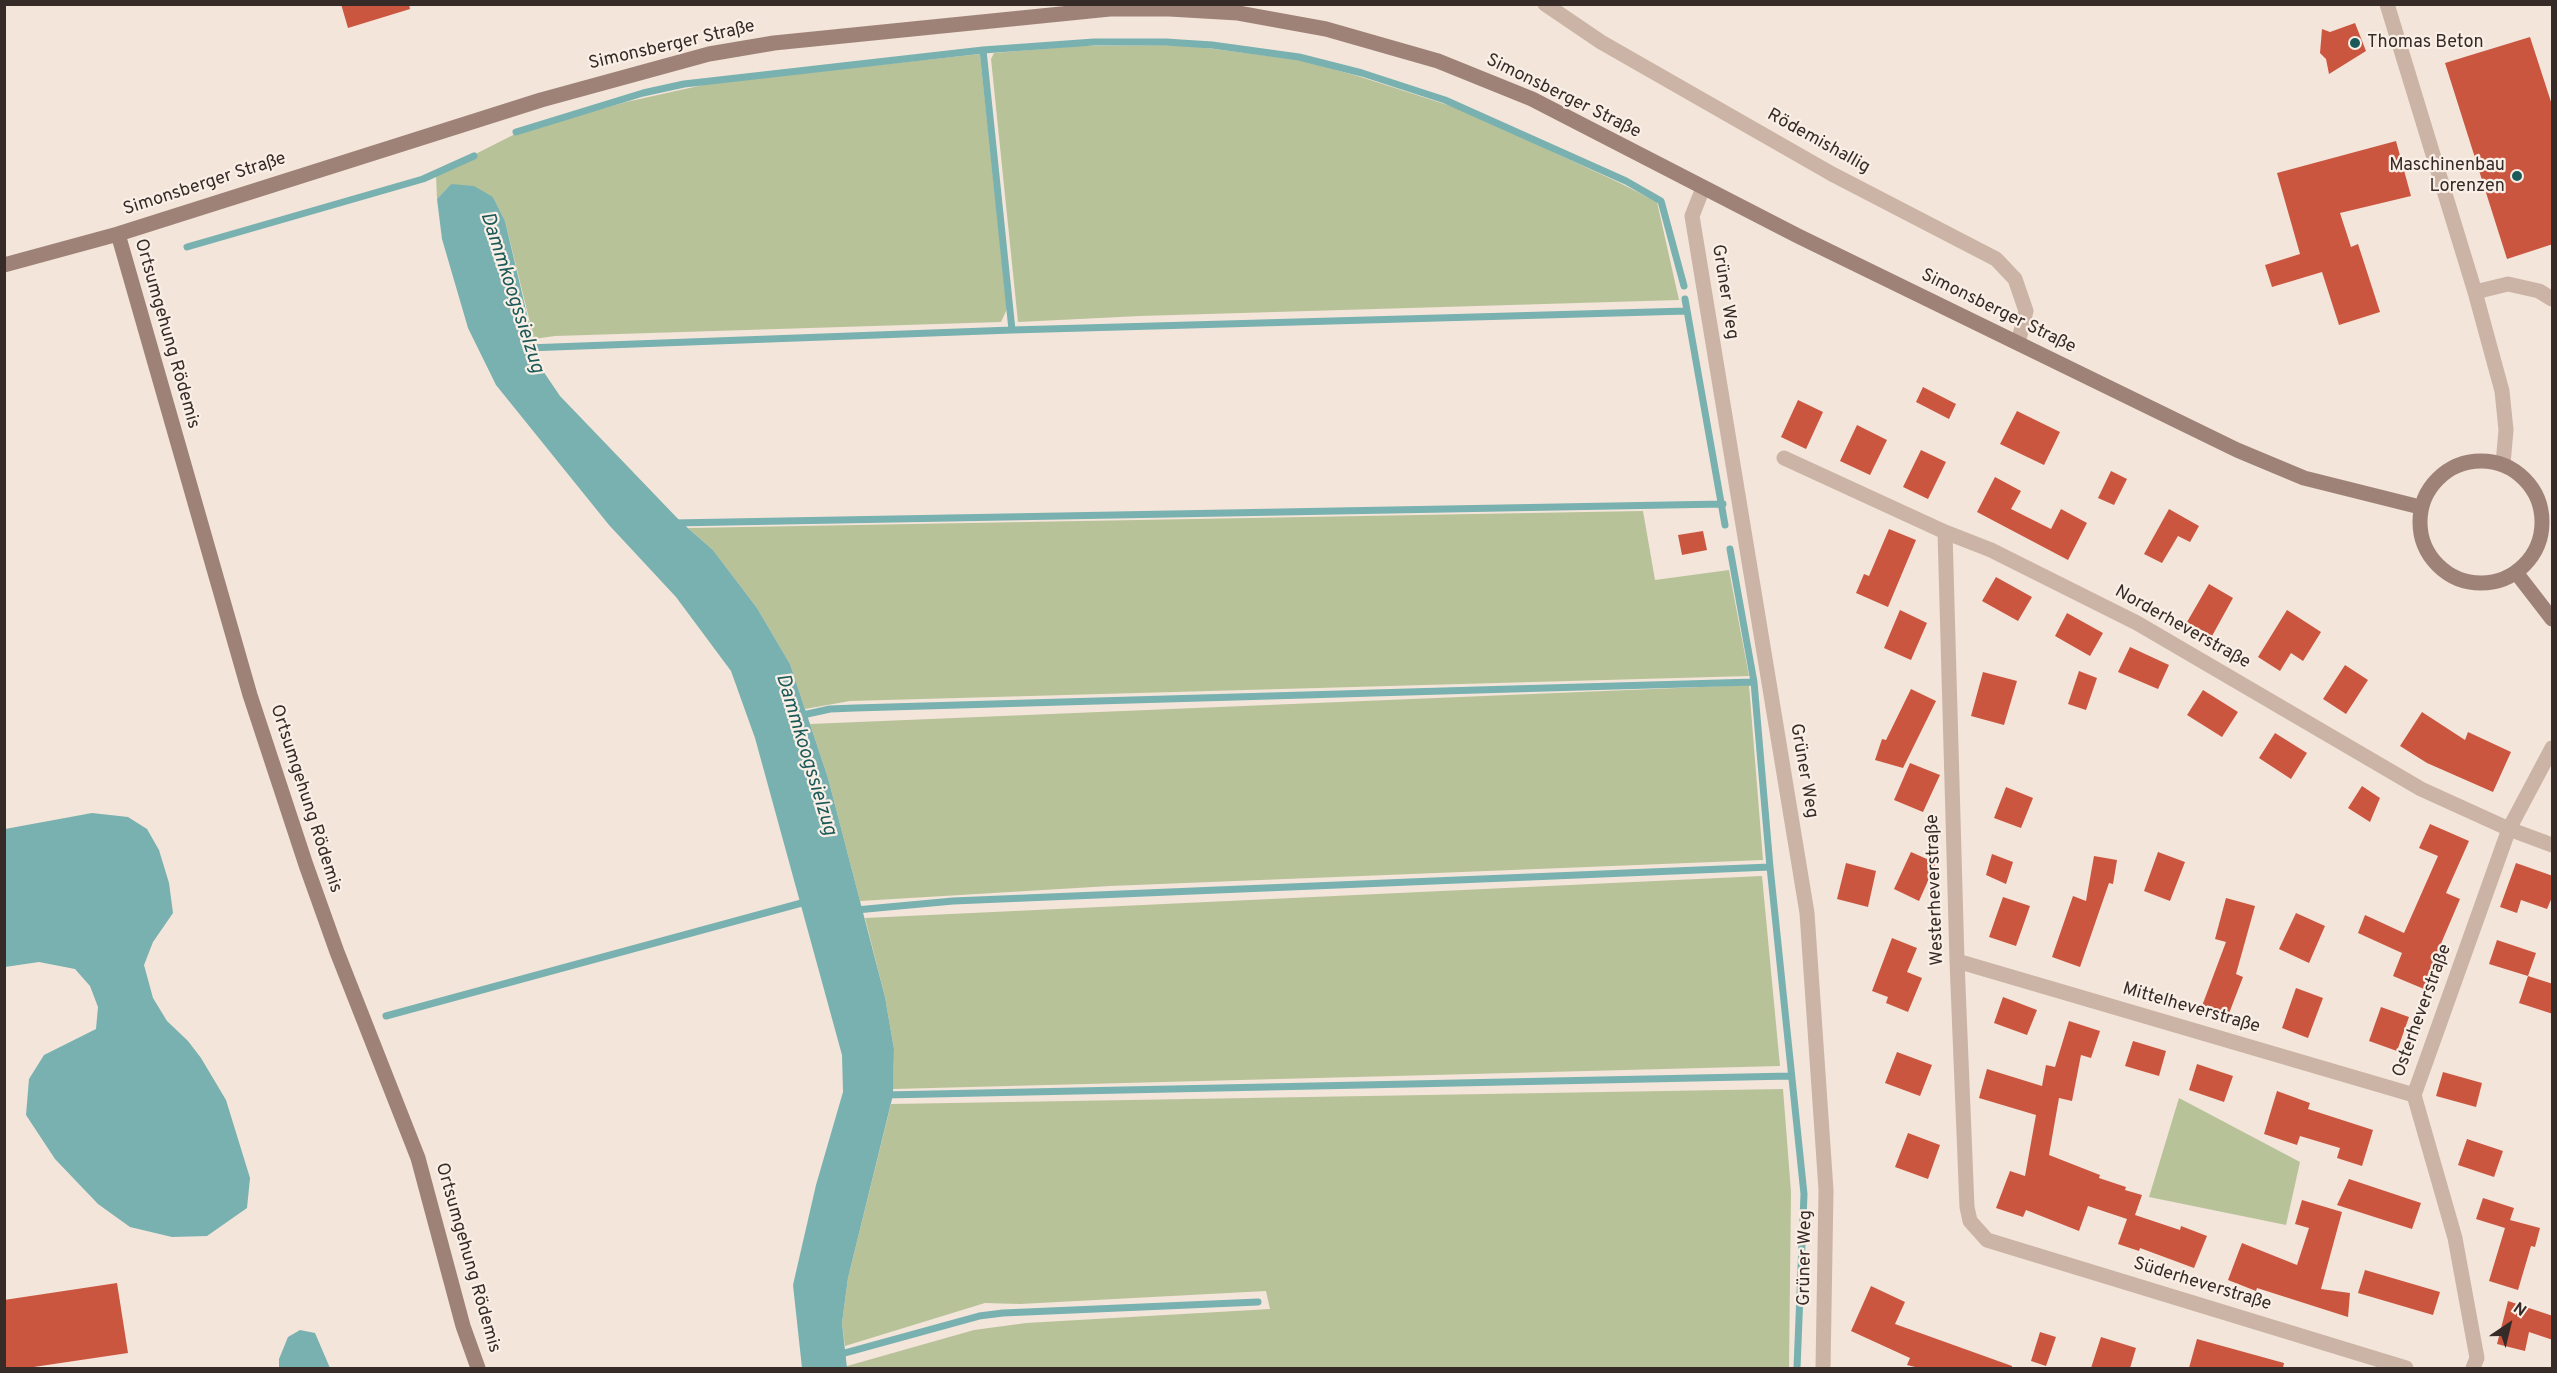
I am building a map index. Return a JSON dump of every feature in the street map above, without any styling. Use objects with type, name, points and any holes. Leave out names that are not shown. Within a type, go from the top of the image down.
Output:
[{"type":"main road","name":"Simonsberger Straße","points":[[4,265],[117,234],[541,100],[709,54],[774,43],[1110,9],[1169,9],[1238,14],[1326,29],[1438,61],[1532,99],[1703,188],[2256,458],[2304,478],[2420,507]]},
{"type":"main road","name":"Ortsumgehung Rödemis","points":[[117,234],[254,706],[306,866],[337,952],[418,1158],[463,1326],[478,1368]]},
{"type":"main road","points":[[2480,460],[2503,464],[2522,476],[2536,494],[2543,516],[2541,539],[2531,559],[2518,575],[2493,583],[2470,584],[2449,576],[2432,561],[2422,540],[2420,507],[2439,477],[2458,465],[2480,460]]},
{"type":"main road","points":[[2518,575],[2553,619]]},
{"type":"street","name":"Rödemishallig","points":[[1545,4],[1601,42],[1832,174],[1996,259],[2015,279],[2026,311],[2018,343]]},
{"type":"street","points":[[2387,4],[2475,292],[2502,391],[2506,430],[2503,464]]},
{"type":"street","name":"Grüner Weg","points":[[1703,188],[1692,216],[1807,913],[1826,1190],[1823,1368]]},
{"type":"street","points":[[2475,292],[2508,284],[2540,291],[2553,299]]},
{"type":"street","name":"Norderheverstraße","points":[[1784,459],[1945,532],[1991,550],[2137,623],[2421,789],[2509,829],[2553,844]]},
{"type":"street","name":"Westerheverstraße","points":[[1945,532],[1957,961],[1967,1207],[1970,1221],[1987,1240]]},
{"type":"street","name":"Osterheverstraße","points":[[2473,1368],[2477,1358],[2455,1238],[2414,1095],[2509,829],[2553,748]]},
{"type":"street","name":"Mittelheverstraße","points":[[1957,961],[2414,1095]]},
{"type":"street","name":"Süderheverstraße","points":[[1987,1240],[2406,1368]]},
{"type":"green space","points":[[1183,45],[1301,60],[1460,109],[1657,202],[1679,300],[1140,316],[1018,322],[991,59],[994,53],[1078,46]]},
{"type":"green space","points":[[980,54],[1007,309],[1001,322],[555,336],[534,339],[505,221],[493,197],[451,184],[437,199],[436,174],[515,134],[626,102],[712,83]]},
{"type":"green space","points":[[1643,511],[1655,580],[1729,570],[1749,676],[850,701],[805,709],[790,664],[757,608],[713,550],[688,528]]},
{"type":"green space","points":[[1749,685],[1763,860],[1110,886],[860,901],[828,778],[810,724]]},
{"type":"green space","points":[[1762,876],[1780,1066],[893,1089],[894,1049],[885,997],[865,918]]},
{"type":"green space","points":[[1783,1089],[1791,1192],[1789,1368],[847,1368],[847,1366],[974,1330],[1026,1323],[1270,1309],[1266,1291],[1020,1304],[985,1303],[845,1346],[842,1323],[848,1278],[891,1104]]},
{"type":"green space","points":[[2179,1098],[2300,1162],[2286,1225],[2149,1197]]},
{"type":"water","name":"Dammkoogssielzug","points":[[451,184],[474,186],[493,197],[505,221],[539,365],[560,396],[681,522],[713,550],[757,608],[790,664],[828,778],[885,997],[894,1049],[893,1095],[848,1278],[842,1323],[847,1368],[802,1368],[793,1285],[816,1185],[843,1092],[842,1055],[755,738],[731,671],[676,597],[609,525],[496,385],[468,328],[442,239],[437,199]]},
{"type":"water","points":[[92,813],[128,817],[147,829],[159,850],[169,883],[173,913],[153,942],[144,965],[153,998],[167,1021],[188,1041],[201,1058],[226,1100],[250,1178],[247,1208],[207,1236],[172,1237],[130,1227],[98,1204],[55,1159],[26,1115],[29,1079],[44,1055],[96,1029],[98,1007],[90,986],[75,969],[39,962],[5,967],[5,829]]},
{"type":"water","points":[[300,1330],[315,1333],[330,1368],[279,1368],[279,1359],[288,1337]]},
{"type":"building","points":[[341,4],[409,4],[410,9],[348,28]]},
{"type":"building","points":[[2355,23],[2366,51],[2329,74],[2326,59],[2320,53],[2322,29],[2330,32]]},
{"type":"building","name":"Maschinenbau Lorenzen","points":[[2530,37],[2553,108],[2553,244],[2507,259],[2445,63]]},
{"type":"building","points":[[2396,141],[2411,196],[2340,213],[2351,247],[2358,244],[2380,312],[2339,325],[2322,272],[2272,287],[2265,265],[2300,254],[2277,173]]},
{"type":"building","points":[[1923,387],[1956,404],[1949,419],[1916,402]]},
{"type":"building","points":[[1798,400],[1823,412],[1806,449],[1781,437]]},
{"type":"building","points":[[2017,411],[2060,432],[2044,465],[2000,444]]},
{"type":"building","points":[[1857,425],[1887,440],[1870,475],[1840,461]]},
{"type":"building","points":[[1921,450],[1946,462],[1928,499],[1903,487]]},
{"type":"building","points":[[2111,471],[2127,479],[2114,505],[2098,498]]},
{"type":"building","points":[[1995,477],[2021,491],[2011,509],[2051,529],[2061,509],[2087,523],[2068,560],[1977,512]]},
{"type":"building","points":[[2169,509],[2199,526],[2190,542],[2178,536],[2162,563],[2144,554]]},
{"type":"building","points":[[1889,529],[1916,540],[1888,607],[1856,593],[1864,574],[1869,576]]},
{"type":"building","points":[[1703,531],[1707,550],[1682,555],[1678,535]]},
{"type":"building","points":[[1996,577],[2032,597],[2018,621],[1982,601]]},
{"type":"building","points":[[2209,584],[2233,598],[2212,636],[2187,622]]},
{"type":"building","points":[[1900,610],[1927,623],[1911,660],[1884,648]]},
{"type":"building","points":[[2287,610],[2321,632],[2303,661],[2291,653],[2280,671],[2258,657]]},
{"type":"building","points":[[2067,613],[2103,633],[2090,656],[2055,636]]},
{"type":"building","points":[[2130,647],[2169,665],[2158,689],[2118,672]]},
{"type":"building","points":[[2345,665],[2368,680],[2346,714],[2323,699]]},
{"type":"building","points":[[2079,671],[2097,678],[2086,710],[2068,704]]},
{"type":"building","points":[[1983,672],[2017,681],[2004,725],[1971,716]]},
{"type":"building","points":[[1911,689],[1936,701],[1903,768],[1875,760],[1882,739],[1886,740]]},
{"type":"building","points":[[2203,690],[2238,712],[2222,737],[2187,715]]},
{"type":"building","points":[[2422,712],[2465,740],[2468,732],[2511,752],[2493,792],[2427,763],[2400,746]]},
{"type":"building","points":[[2275,733],[2307,753],[2291,779],[2259,758]]},
{"type":"building","points":[[1910,763],[1940,775],[1923,812],[1894,800]]},
{"type":"building","points":[[2362,786],[2380,798],[2370,822],[2348,808]]},
{"type":"building","points":[[2006,787],[2033,798],[2021,828],[1994,818]]},
{"type":"building","points":[[2430,824],[2469,841],[2446,893],[2460,899],[2424,989],[2393,976],[2402,953],[2358,933],[2365,915],[2404,933],[2438,856],[2419,848]]},
{"type":"building","points":[[1911,852],[1936,863],[1919,901],[1894,889]]},
{"type":"building","points":[[2158,852],[2185,862],[2170,901],[2144,891]]},
{"type":"building","points":[[1992,854],[2013,862],[2006,884],[1986,875]]},
{"type":"building","points":[[2094,856],[2117,860],[2113,884],[2109,883],[2080,967],[2052,957],[2073,896],[2086,901]]},
{"type":"building","points":[[1846,863],[1876,871],[1868,907],[1837,899]]},
{"type":"building","points":[[2516,863],[2553,876],[2553,895],[2547,909],[2521,900],[2517,913],[2500,907]]},
{"type":"building","points":[[2003,897],[2030,906],[2016,946],[1989,937]]},
{"type":"building","points":[[2226,898],[2255,906],[2236,974],[2243,977],[2228,1016],[2202,1006],[2226,942],[2215,939]]},
{"type":"building","points":[[2296,913],[2325,926],[2309,963],[2279,949]]},
{"type":"building","points":[[1892,938],[1917,948],[1907,972],[1922,978],[1908,1012],[1886,1003],[1888,997],[1872,991]]},
{"type":"building","points":[[2497,940],[2536,953],[2528,976],[2489,964]]},
{"type":"building","points":[[2528,976],[2553,984],[2553,1014],[2519,1003]]},
{"type":"building","points":[[2296,988],[2323,998],[2308,1038],[2282,1028]]},
{"type":"building","points":[[2003,997],[2037,1010],[2027,1035],[1994,1023]]},
{"type":"building","points":[[2381,1007],[2409,1017],[2397,1051],[2369,1041]]},
{"type":"building","points":[[2069,1021],[2100,1031],[2091,1058],[2081,1055],[2072,1101],[2059,1098],[2049,1155],[2100,1175],[2099,1178],[2126,1187],[2125,1190],[2142,1195],[2135,1215],[2180,1230],[2181,1226],[2207,1236],[2194,1268],[2140,1248],[2139,1251],[2118,1244],[2127,1219],[2088,1206],[2079,1231],[2026,1210],[2023,1217],[1996,1208],[2010,1171],[2025,1176],[2036,1115],[1979,1098],[1987,1069],[2042,1086],[2046,1065],[2055,1067]]},
{"type":"building","points":[[2133,1041],[2166,1051],[2159,1076],[2125,1066]]},
{"type":"building","points":[[1897,1052],[1932,1065],[1920,1096],[1885,1083]]},
{"type":"building","points":[[2197,1064],[2233,1076],[2224,1102],[2189,1090]]},
{"type":"building","points":[[2443,1072],[2482,1083],[2476,1107],[2436,1096]]},
{"type":"building","points":[[2277,1091],[2310,1103],[2308,1109],[2373,1130],[2362,1166],[2337,1158],[2340,1148],[2300,1136],[2297,1145],[2264,1134]]},
{"type":"building","points":[[1908,1133],[1940,1145],[1928,1179],[1895,1167]]},
{"type":"building","points":[[2467,1139],[2503,1151],[2494,1177],[2458,1165]]},
{"type":"building","points":[[2349,1179],[2421,1203],[2412,1229],[2337,1205]]},
{"type":"building","points":[[2483,1198],[2514,1208],[2510,1220],[2540,1228],[2535,1247],[2531,1246],[2518,1290],[2489,1281],[2505,1228],[2476,1219]]},
{"type":"building","points":[[2302,1200],[2342,1212],[2321,1289],[2350,1293],[2348,1317],[2257,1288],[2256,1291],[2228,1280],[2242,1243],[2297,1265],[2309,1228],[2295,1224]]},
{"type":"building","points":[[2365,1270],[2440,1292],[2433,1315],[2358,1293]]},
{"type":"building","points":[[117,1283],[128,1353],[27,1368],[4,1368],[4,1300]]},
{"type":"building","points":[[1871,1286],[1905,1302],[1895,1324],[2012,1366],[2012,1368],[1919,1368],[1907,1365],[1910,1358],[1851,1331]]},
{"type":"building","points":[[2508,1301],[2553,1316],[2553,1340],[2529,1332],[2525,1351],[2497,1344]]},
{"type":"building","points":[[2040,1332],[2056,1337],[2046,1366],[2031,1361]]},
{"type":"building","points":[[2101,1337],[2136,1348],[2130,1368],[2091,1368]]},
{"type":"building","points":[[2197,1339],[2284,1363],[2283,1368],[2189,1368]]},
{"type":"waterway","points":[[516,132],[643,93],[684,84],[983,50],[1094,42],[1166,42],[1212,45],[1299,57],[1362,73],[1445,100],[1626,181],[1661,201],[1684,286]]},
{"type":"waterway","points":[[983,50],[1012,330]]},
{"type":"waterway","points":[[187,247],[423,179],[474,156]]},
{"type":"waterway","points":[[1685,299],[1725,525]]},
{"type":"waterway","name":"Dammkoogssielzug","points":[[527,348],[1012,330],[1687,311]]},
{"type":"waterway","points":[[673,523],[1723,504]]},
{"type":"waterway","points":[[1730,549],[1754,682],[1770,867],[1804,1194],[1797,1368]]},
{"type":"waterway","name":"Dammkoogssielzug","points":[[798,716],[830,709],[855,708],[1754,682]]},
{"type":"waterway","points":[[856,910],[953,901],[1770,867]]},
{"type":"waterway","points":[[386,1016],[809,901]]},
{"type":"waterway","points":[[885,1095],[1791,1076]]},
{"type":"waterway","points":[[837,1355],[979,1316],[1258,1302]]},
{"type":"place","name":"Thomas Beton","points":[[2355,43]]},
{"type":"place","name":"Maschinenbau Lorenzen","points":[[2517,176]]}]
